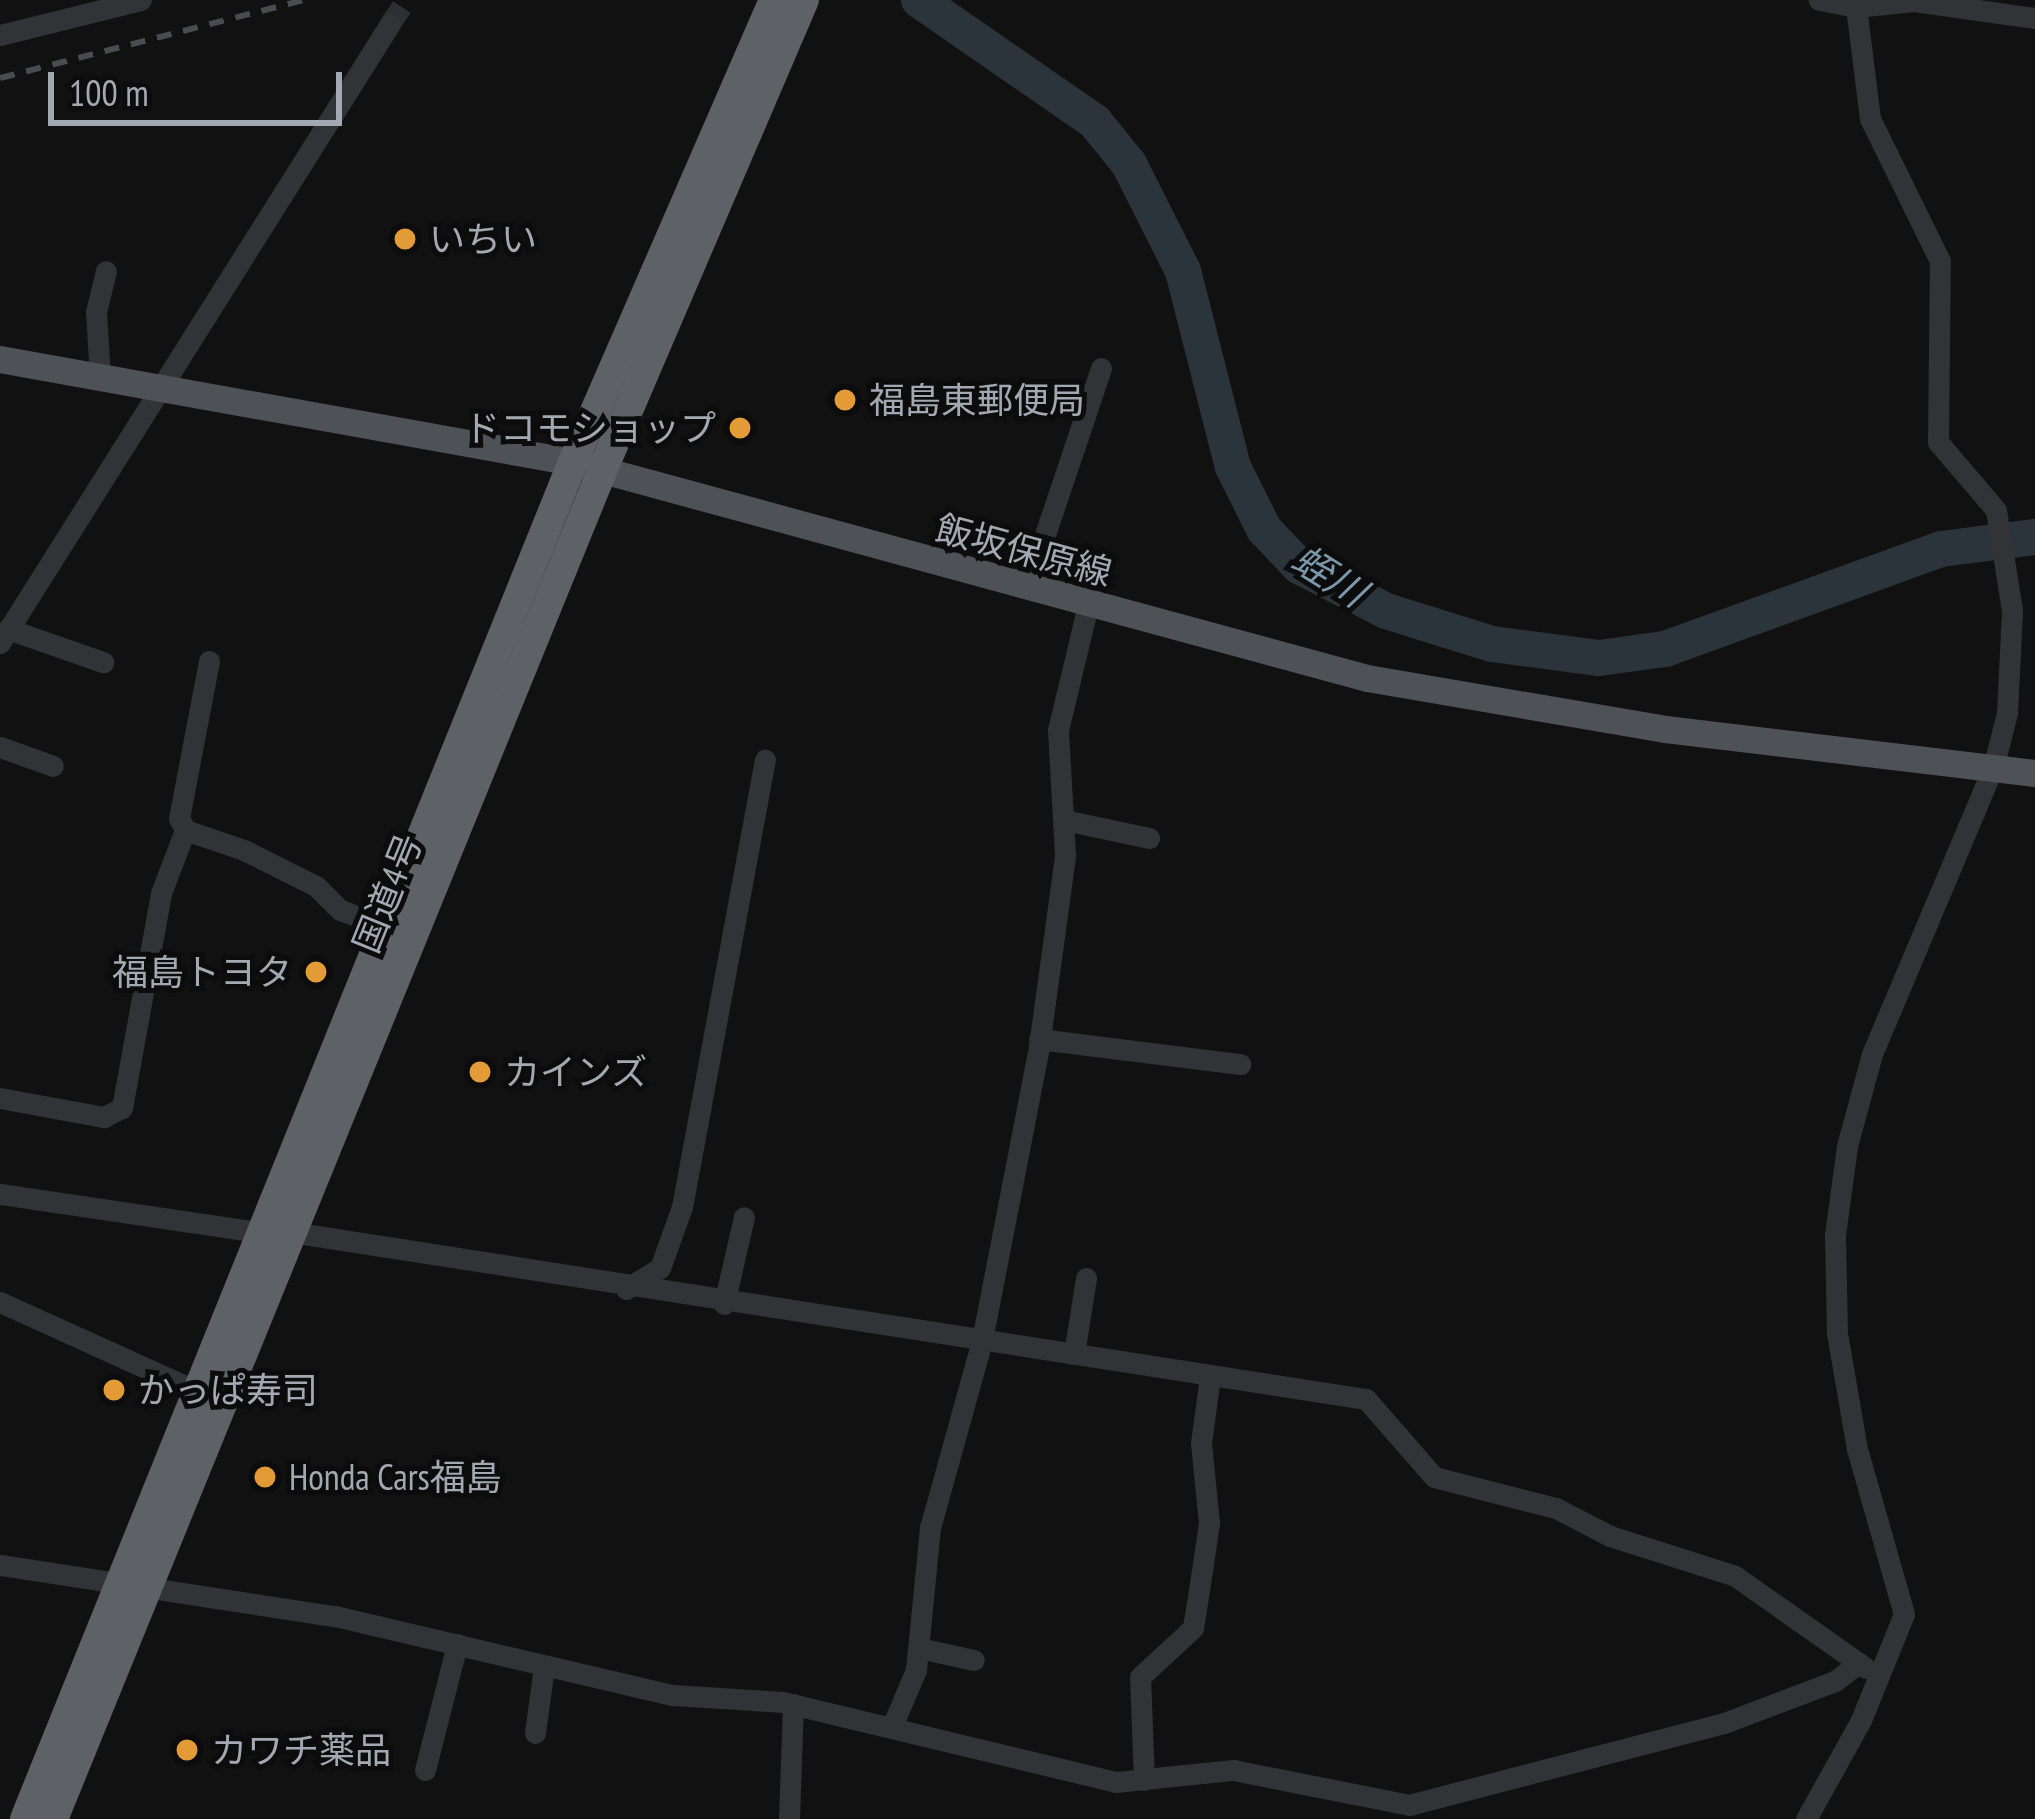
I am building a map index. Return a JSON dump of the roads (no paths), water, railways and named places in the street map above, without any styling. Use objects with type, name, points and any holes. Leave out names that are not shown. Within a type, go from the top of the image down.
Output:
[{"type":"highway","name":"国道4号","points":[[53,1819],[198,1392],[277,1233],[388,927],[793,3]]},
{"type":"highway","name":"国道4号","points":[[25,1819],[132,1588],[587,466]]},
{"type":"main road","name":"飯坂保原線","points":[[0,359],[587,466],[1367,678],[1505,703],[2035,773]]},
{"type":"street","points":[[0,35],[141,0]]},
{"type":"street","points":[[1819,0],[1856,7],[1914,1],[2035,18]]},
{"type":"street","points":[[1806,1819],[1861,1720],[1868,1669],[1904,1614],[1847,1398],[1837,1333],[1837,1212],[1872,1054],[1993,768],[2010,674],[1996,510],[1938,442],[1940,261],[1870,119],[1856,7]]},
{"type":"street","points":[[103,662],[4,636],[390,24]]},
{"type":"street","points":[[100,376],[96,312],[106,271]]},
{"type":"street","points":[[1028,588],[1101,368]]},
{"type":"street","points":[[893,1724],[919,1648],[930,1528],[982,1340],[1040,1040],[1064,820],[1058,730],[1088,604]]},
{"type":"street","points":[[209,662],[179,818],[185,830],[244,850],[316,886],[340,910],[388,927]]},
{"type":"street","points":[[0,747],[53,766]]},
{"type":"street","points":[[626,1288],[660,1268],[682,1207],[765,760]]},
{"type":"street","points":[[1064,820],[1149,838]]},
{"type":"street","points":[[0,1098],[104,1118],[122,1108],[161,893],[185,830]]},
{"type":"street","points":[[1040,1040],[1240,1064]]},
{"type":"street","points":[[0,1194],[1366,1400],[1434,1477],[1556,1508],[1610,1536],[1735,1576],[1868,1669]]},
{"type":"street","points":[[724,1304],[744,1217]]},
{"type":"street","points":[[1074,1354],[1086,1278]]},
{"type":"street","points":[[0,1302],[198,1392]]},
{"type":"street","points":[[1144,1780],[1140,1677],[1188,1635],[1196,1606],[1209,1522],[1201,1443],[1210,1376]]},
{"type":"street","points":[[0,1565],[132,1588],[271,1604],[673,1695],[793,1704],[893,1724],[1020,1764],[1144,1780],[1233,1770],[1409,1805],[1724,1724],[1868,1669]]},
{"type":"street","points":[[425,1770],[457,1644]]},
{"type":"street","points":[[919,1648],[974,1660]]},
{"type":"street","points":[[535,1733],[544,1666]]},
{"type":"street","points":[[788,1819],[793,1704]]},
{"type":"waterway","name":"蛭川","points":[[919,0],[1095,122],[1129,164],[1183,271],[1233,467],[1264,529],[1299,566],[1386,611],[1492,644],[1599,658],[1665,649],[1941,549],[2035,537]]},
{"type":"tunnel","points":[[390,24],[406,0]]},
{"type":"railway","points":[[0,78],[304,0]]},
{"type":"place","name":"いちい","points":[[405,239]]},
{"type":"place","name":"福島東郵便局","points":[[845,400]]},
{"type":"place","name":"ドコモショップ","points":[[740,428]]},
{"type":"place","name":"福島トヨタ","points":[[316,972]]},
{"type":"place","name":"カインズ","points":[[480,1072]]},
{"type":"place","name":"かっぱ寿司","points":[[114,1390]]},
{"type":"place","name":"Honda Cars福島","points":[[265,1477]]},
{"type":"place","name":"カワチ薬品","points":[[187,1750]]}]
